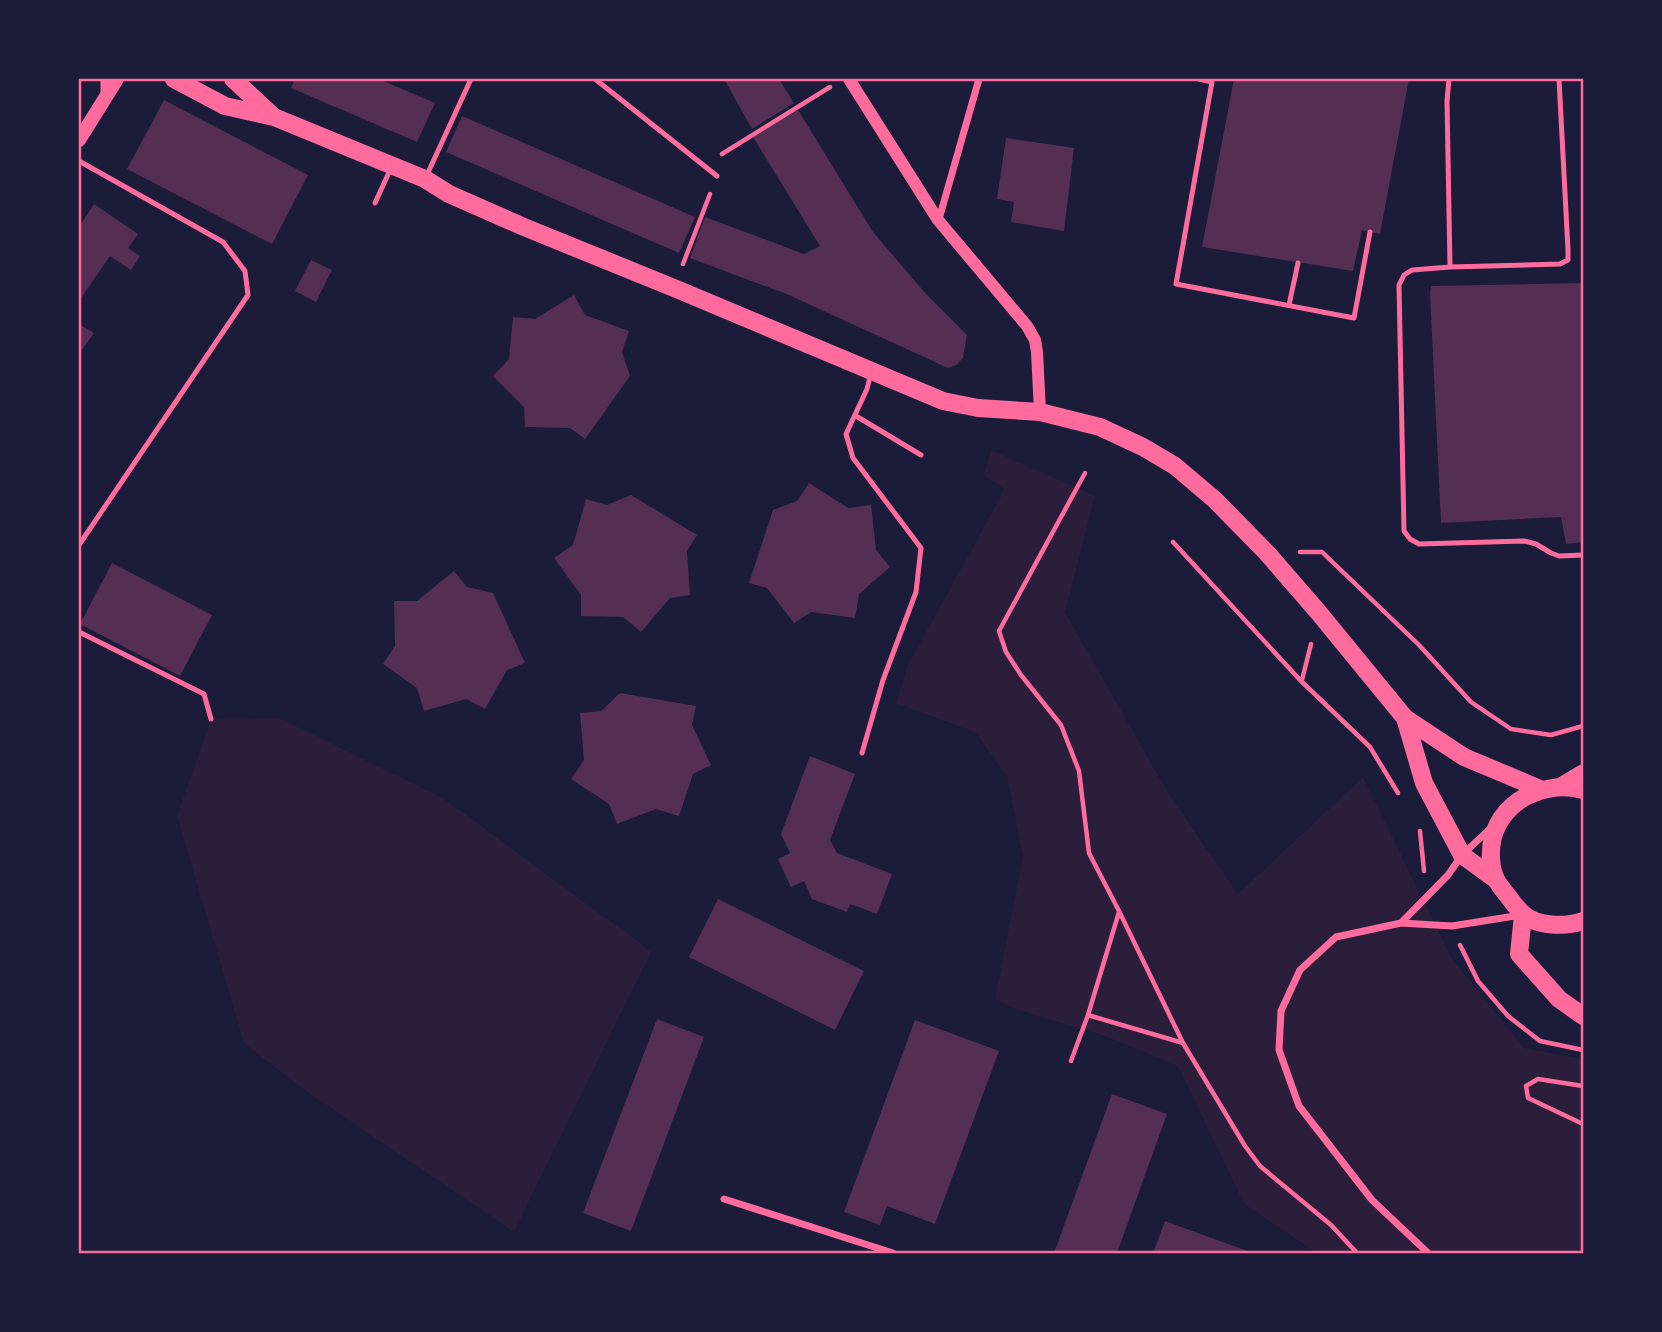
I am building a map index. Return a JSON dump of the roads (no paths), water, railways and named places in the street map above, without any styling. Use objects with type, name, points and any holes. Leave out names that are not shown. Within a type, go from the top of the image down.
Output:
[{"type":"highway","points":[[1563,786],[1583,774]]},
{"type":"main road","points":[[79,140],[117,79]]},
{"type":"main road","points":[[174,79],[225,106],[274,117],[425,179],[449,194],[511,221],[943,401],[978,408],[1040,412],[1100,428],[1143,447],[1175,466],[1215,500],[1319,613],[1405,718],[1464,757],[1540,789]]},
{"type":"main road","points":[[233,79],[274,117]]},
{"type":"main road","points":[[1405,718],[1424,783],[1462,855],[1494,879],[1523,915],[1561,926],[1583,921]]},
{"type":"main road","points":[[1494,879],[1490,857],[1494,835],[1504,815],[1520,799],[1540,789],[1563,786],[1583,790]]},
{"type":"main road","points":[[1523,915],[1518,954],[1559,999],[1583,1016]]},
{"type":"street","points":[[100,103],[105,90],[104,79]]},
{"type":"street","points":[[849,79],[939,220],[1027,326],[1035,340],[1040,412]]},
{"type":"street","points":[[939,220],[979,79]]},
{"type":"street","points":[[1401,923],[1448,875],[1462,855],[1504,815]]},
{"type":"street","points":[[1428,1253],[1371,1200],[1299,1106],[1279,1050],[1281,1012],[1300,970],[1336,937],[1401,923],[1452,926],[1523,915]]},
{"type":"street","points":[[724,1199],[893,1253]]},
{"type":"lane","points":[[425,179],[471,79]]},
{"type":"lane","points":[[595,79],[717,176]]},
{"type":"lane","points":[[1199,79],[1212,82],[1176,284],[1354,318],[1370,232]]},
{"type":"lane","points":[[1449,79],[1447,101],[1450,267]]},
{"type":"lane","points":[[1559,79],[1568,260],[1560,264],[1412,270],[1404,275],[1398,285],[1404,531],[1410,539],[1419,544],[1524,541],[1559,556],[1583,555]]},
{"type":"lane","points":[[79,161],[223,242],[245,271],[248,295],[79,545]]},
{"type":"lane","points":[[375,203],[392,166]]},
{"type":"lane","points":[[1289,305],[1298,262]]},
{"type":"lane","points":[[862,753],[883,680],[916,592],[921,548],[853,458],[846,434],[856,416],[871,371]]},
{"type":"lane","points":[[856,416],[921,455]]},
{"type":"lane","points":[[79,632],[204,694],[211,719]]}]
